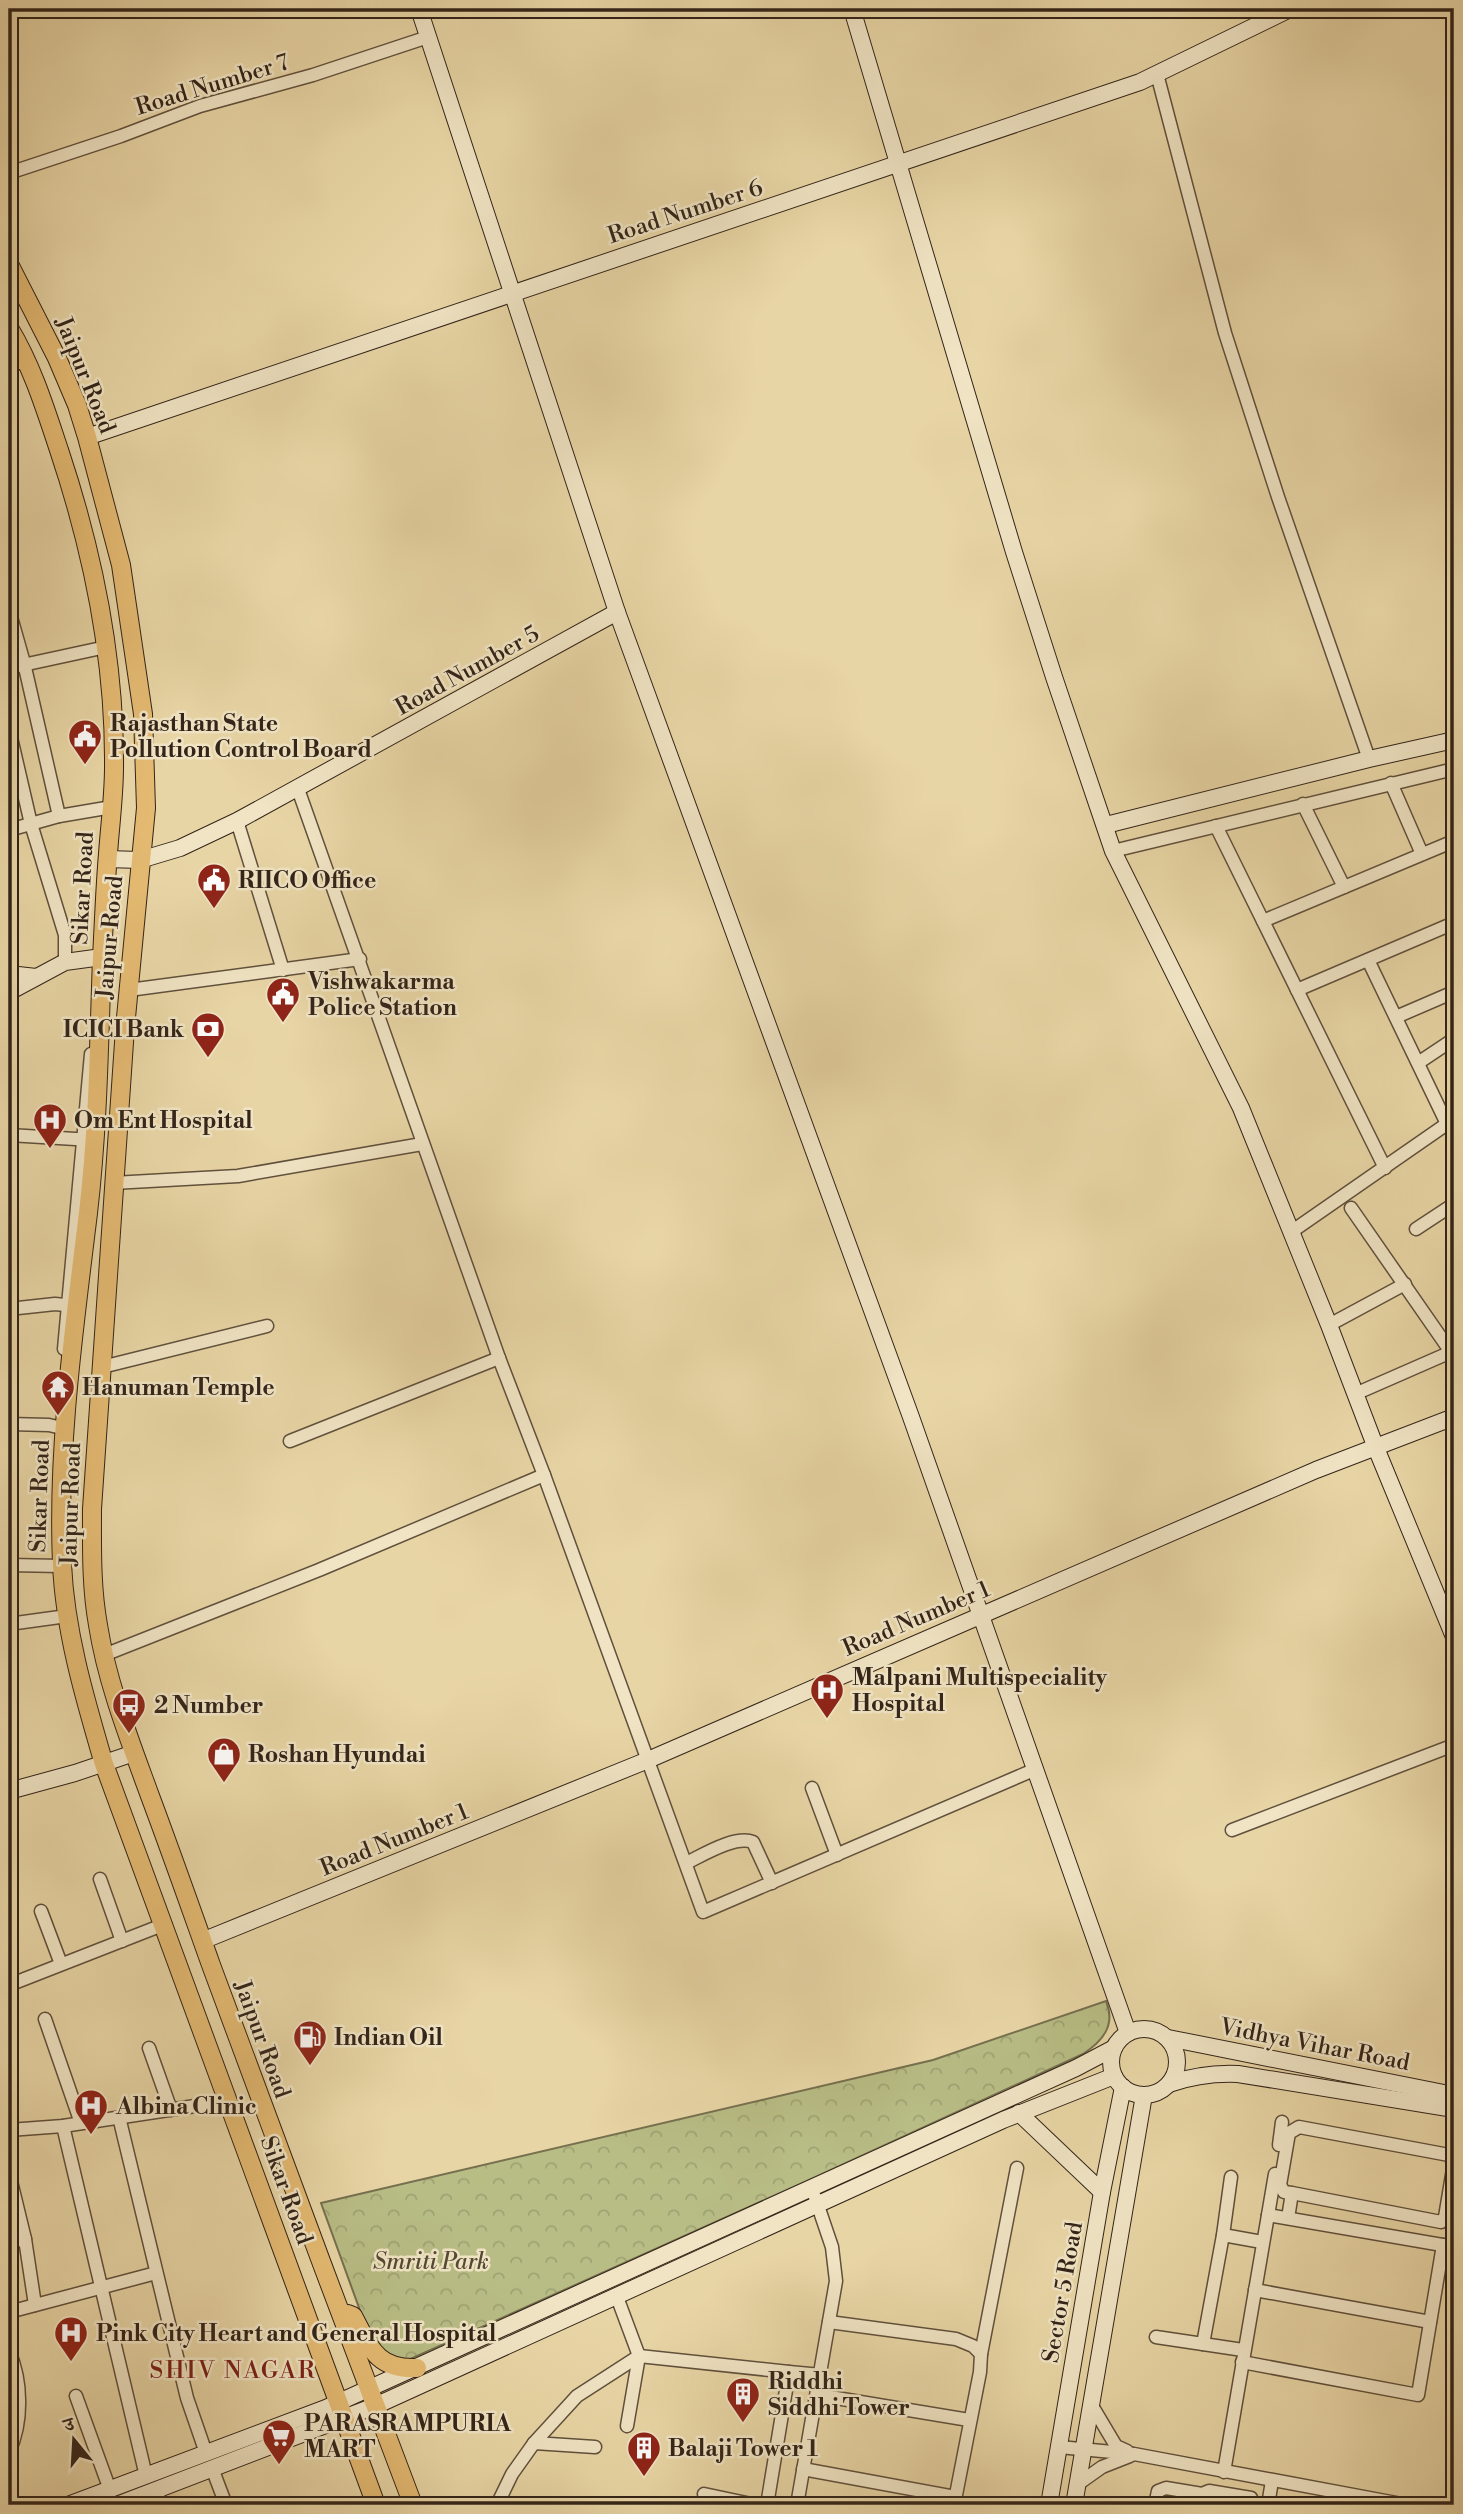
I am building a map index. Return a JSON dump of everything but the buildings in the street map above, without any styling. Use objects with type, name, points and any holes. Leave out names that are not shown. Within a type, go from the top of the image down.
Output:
[{"type":"main road","name":"Jaipur Road","points":[[9,264],[57,358],[87,437],[121,565],[143,714],[146,808],[113,1183],[97,1414],[92,1581],[104,1655],[134,1753],[269,2127],[413,2505]]},
{"type":"main road","name":"Sikar Road","points":[[9,328],[18,363],[44,406],[87,542],[106,647],[112,701],[114,768],[102,957],[102,1009],[89,1140],[88,1210],[71,1306],[62,1428],[58,1566],[63,1617],[101,1765],[338,2409],[376,2505]]},
{"type":"main road","points":[[341,2312],[354,2316],[374,2353],[383,2362],[395,2367],[417,2368]]},
{"type":"street","points":[[419,9],[617,612],[911,1417],[1128,2033]]},
{"type":"street","points":[[852,9],[1022,577],[1114,851],[1241,1108],[1454,1637]]},
{"type":"street","name":"Road Number 6","points":[[87,437],[1140,82],[1290,9]]},
{"type":"street","name":"Road Number 7","points":[[9,173],[200,106],[313,75],[428,37]]},
{"type":"street","points":[[1157,74],[1226,333],[1278,498],[1369,759]]},
{"type":"street","points":[[9,610],[59,816]]},
{"type":"street","name":"Road Number 5","points":[[107,859],[140,860],[180,848],[237,821],[617,612]]},
{"type":"street","points":[[9,667],[106,647]]},
{"type":"street","points":[[9,729],[31,824],[65,935],[65,962]]},
{"type":"street","points":[[1106,825],[1454,740]]},
{"type":"street","points":[[1114,851],[1454,769]]},
{"type":"street","points":[[1391,783],[1422,854]]},
{"type":"street","points":[[298,789],[499,1358],[703,1912],[1036,1769]]},
{"type":"street","points":[[1303,804],[1344,887]]},
{"type":"street","points":[[9,831],[59,816],[112,807]]},
{"type":"street","points":[[237,821],[284,970]]},
{"type":"street","points":[[1216,826],[1385,1168]]},
{"type":"street","points":[[1263,921],[1454,841]]},
{"type":"street","points":[[1297,990],[1453,928]]},
{"type":"street","points":[[9,992],[65,962],[102,957]]},
{"type":"street","points":[[129,990],[360,959]]},
{"type":"street","points":[[1291,1232],[1451,1122],[1418,1063],[1368,960]]},
{"type":"street","points":[[9,974],[36,977]]},
{"type":"street","points":[[1396,1017],[1454,992]]},
{"type":"street","points":[[1418,1063],[1454,1040]]},
{"type":"street","points":[[9,1135],[89,1140]]},
{"type":"street","points":[[113,1183],[238,1176],[422,1144]]},
{"type":"street","points":[[1416,1229],[1453,1207]]},
{"type":"street","points":[[1352,1208],[1453,1352],[1355,1394]]},
{"type":"street","points":[[1329,1325],[1405,1284]]},
{"type":"street","points":[[9,1308],[71,1306]]},
{"type":"street","points":[[102,1367],[267,1326]]},
{"type":"street","points":[[290,1441],[499,1358]]},
{"type":"street","name":"Road Number 1","points":[[202,1941],[648,1760],[1316,1470],[1454,1417]]},
{"type":"street","points":[[9,1424],[62,1428]]},
{"type":"street","points":[[104,1655],[319,1570],[544,1475]]},
{"type":"street","points":[[9,1565],[58,1566]]},
{"type":"street","points":[[9,1624],[63,1617]]},
{"type":"street","points":[[1232,1830],[1454,1745]]},
{"type":"street","points":[[9,1791],[134,1753]]},
{"type":"street","points":[[812,1788],[837,1855]]},
{"type":"street","points":[[686,1863],[733,1842],[747,1840],[753,1842],[772,1883]]},
{"type":"street","points":[[100,1879],[122,1941]]},
{"type":"street","points":[[41,1911],[61,1964]]},
{"type":"street","points":[[9,1985],[161,1926]]},
{"type":"street","points":[[44,2019],[80,2123]]},
{"type":"street","points":[[373,2398],[417,2368],[1076,2068],[1114,2048],[1128,2033],[1149,2028],[1168,2038],[1178,2057],[1177,2071],[1169,2084],[1153,2094],[1133,2093],[1118,2082],[1111,2062],[1114,2048]]},
{"type":"street","name":"Vidhya Vihar Road","points":[[1168,2038],[1454,2095]]},
{"type":"street","points":[[149,2048],[171,2110]]},
{"type":"street","name":"Vidhya Vihar Road","points":[[1169,2084],[1204,2075],[1238,2074],[1454,2109]]},
{"type":"street","points":[[68,2505],[146,2476],[209,2460],[373,2398],[617,2297],[1019,2113],[1118,2082]]},
{"type":"street","name":"Sector 5 Road","points":[[1049,2505],[1118,2082]]},
{"type":"street","name":"Sector 5 Road","points":[[1074,2505],[1144,2095]]},
{"type":"street","points":[[9,2130],[62,2126],[225,2102]]},
{"type":"street","points":[[1019,2113],[1102,2192]]},
{"type":"street","points":[[119,2118],[187,2398],[226,2505]]},
{"type":"street","points":[[1224,2472],[1282,2122]]},
{"type":"street","points":[[62,2126],[146,2476]]},
{"type":"street","points":[[1299,2127],[1449,2155],[1454,2163],[1443,2221],[1292,2193],[1284,2192],[1280,2185],[1289,2133],[1299,2127]]},
{"type":"street","points":[[803,2469],[954,2501],[1017,2168]]},
{"type":"street","points":[[9,2172],[25,2239],[35,2305]]},
{"type":"street","points":[[1203,2344],[1231,2177]]},
{"type":"street","points":[[797,2505],[836,2281],[832,2247],[811,2187]]},
{"type":"street","points":[[1288,2218],[1292,2193]]},
{"type":"street","points":[[1380,2234],[1383,2211]]},
{"type":"street","points":[[1156,2337],[1203,2344],[1243,2356],[1418,2395],[1430,2322],[1448,2246],[1268,2215]]},
{"type":"street","points":[[1399,2237],[1402,2215]]},
{"type":"street","points":[[1223,2235],[1262,2242]]},
{"type":"street","points":[[9,2242],[25,2239]]},
{"type":"street","points":[[9,2312],[156,2273]]},
{"type":"street","points":[[1255,2290],[1430,2322]]},
{"type":"street","points":[[617,2297],[639,2356],[627,2426]]},
{"type":"street","points":[[829,2322],[956,2339],[973,2346],[981,2354]]},
{"type":"street","points":[[9,2351],[19,2384],[16,2432],[9,2452]]},
{"type":"street","points":[[498,2505],[512,2474],[534,2443],[576,2396],[639,2356],[821,2375]]},
{"type":"street","points":[[767,2505],[789,2372]]},
{"type":"street","points":[[818,2395],[969,2420]]},
{"type":"street","points":[[76,2396],[110,2490]]},
{"type":"street","points":[[1091,2404],[1116,2446],[1133,2454]]},
{"type":"street","points":[[534,2443],[595,2447]]},
{"type":"street","points":[[1059,2447],[1133,2454],[1408,2505]]},
{"type":"street","points":[[1078,2484],[1101,2467],[1133,2454]]},
{"type":"street","points":[[117,2505],[159,2497],[209,2460]]},
{"type":"street","points":[[1268,2505],[1272,2481]]},
{"type":"street","points":[[1155,2505],[1158,2491],[1166,2488],[1201,2500],[1209,2491],[1251,2498],[1254,2505]]},
{"type":"street","points":[[704,2494],[756,2505]]},
{"type":"green space","name":"Smriti Park","points":[[1106,2001],[1109,2018],[1106,2032],[1083,2054],[397,2365],[370,2338],[321,2203],[933,2060]]},
{"type":"place","name":"Rajasthan State Pollution Control Board","points":[[85,766]]},
{"type":"place","name":"RIICO Office","points":[[214,910]]},
{"type":"place","name":"Vishwakarma Police Station","points":[[283,1024]]},
{"type":"place","name":"ICICI Bank","points":[[208,1059]]},
{"type":"place","name":"Om Ent Hospital","points":[[50,1150]]},
{"type":"place","name":"Hanuman Temple","points":[[58,1417]]},
{"type":"place","name":"Malpani Multispeciality Hospital","points":[[827,1720]]},
{"type":"place","name":"2 Number","points":[[129,1735]]},
{"type":"place","name":"Roshan Hyundai","points":[[224,1784]]},
{"type":"place","name":"Indian Oil","points":[[310,2067]]},
{"type":"place","name":"Albina Clinic","points":[[91,2136]]},
{"type":"place","name":"Pink City Heart and General Hospital","points":[[71,2363]]},
{"type":"place","name":"Riddhi Siddhi Tower","points":[[743,2424]]},
{"type":"place","name":"PARASRAMPURIA MART","points":[[279,2466]]},
{"type":"place","name":"Balaji Tower 1","points":[[644,2478]]},
{"type":"district","name":"SHIV NAGAR","points":[[233,2370]]}]
